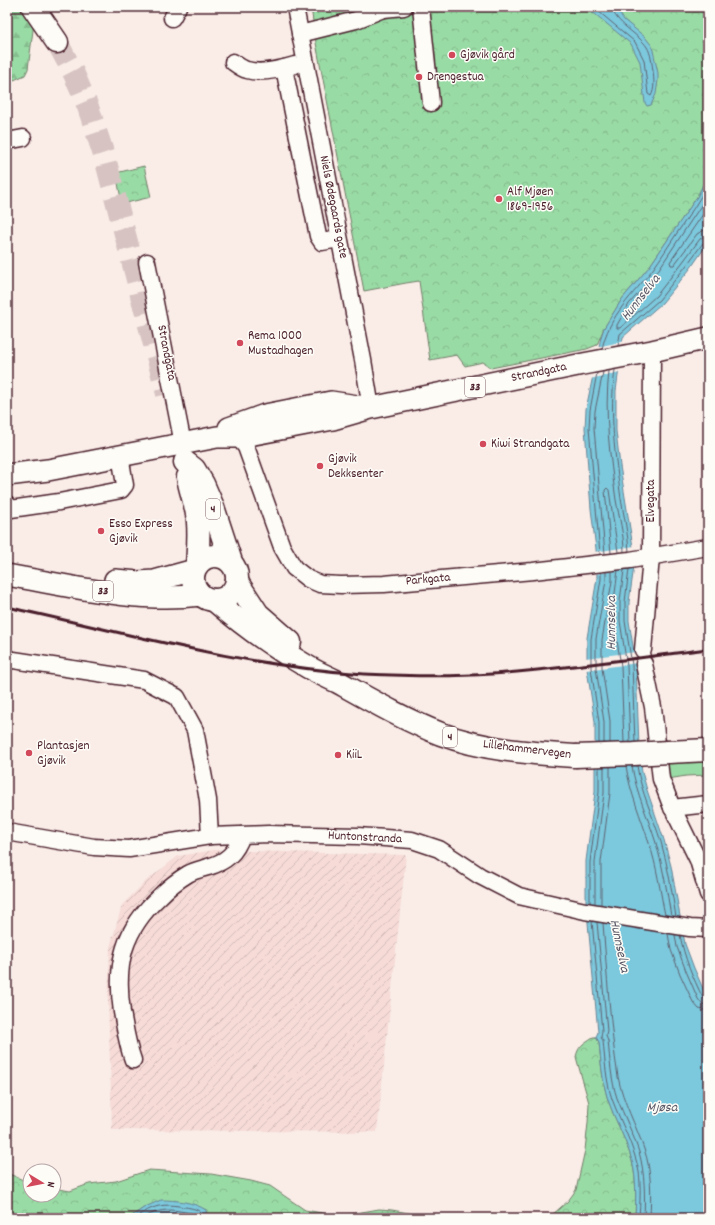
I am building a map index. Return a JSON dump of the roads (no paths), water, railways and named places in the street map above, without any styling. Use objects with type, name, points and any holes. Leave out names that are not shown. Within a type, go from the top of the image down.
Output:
[{"type":"highway","points":[[33,7],[57,42]]},
{"type":"highway","name":"4","points":[[208,598],[196,590],[194,583],[193,576],[196,567],[199,539],[197,516],[185,462],[194,469],[203,484],[213,507],[231,562],[235,568],[237,582]]},
{"type":"highway","points":[[196,567],[202,560],[209,556],[224,557],[231,562]]},
{"type":"highway","points":[[208,598],[222,599],[229,596],[234,590],[237,582]]},
{"type":"highway","name":"Lillehammervegen","points":[[237,582],[258,614],[336,682]]},
{"type":"highway","name":"Lillehammervegen","points":[[208,598],[281,651],[309,668],[385,709],[442,734],[476,744],[510,750],[575,756],[628,755],[708,750]]},
{"type":"main road","name":"Strandgata","points":[[7,475],[48,470],[217,437],[238,437],[332,419],[371,408],[578,365],[644,353],[708,338]]},
{"type":"main road","name":"Strandgata","points":[[217,437],[228,428],[265,415],[330,402],[371,408]]},
{"type":"main road","name":"33","points":[[7,562],[82,575],[138,582],[154,581],[196,567]]},
{"type":"main road","name":"33","points":[[7,575],[137,596],[208,598]]},
{"type":"street","name":"Niels Ødegaards gate","points":[[294,7],[306,62],[371,408]]},
{"type":"street","points":[[300,34],[355,14],[383,8],[404,7]]},
{"type":"street","points":[[421,7],[431,103]]},
{"type":"street","points":[[233,62],[247,70],[267,71],[306,62]]},
{"type":"street","points":[[284,68],[318,236],[322,242],[339,238]]},
{"type":"street","points":[[7,141],[23,138]]},
{"type":"street","name":"Strandgata","points":[[147,262],[183,444]]},
{"type":"street","name":"Elvegata","points":[[644,353],[650,557],[643,657],[653,707],[662,779],[672,808],[698,860],[708,894]]},
{"type":"street","name":"Parkgata","points":[[238,437],[246,447],[282,547],[294,568],[308,579],[320,584],[384,584],[533,571],[630,560],[708,547]]},
{"type":"street","points":[[7,504],[12,509],[121,490],[125,485],[120,455]]},
{"type":"street","points":[[7,659],[144,680],[177,697],[195,730],[208,800],[210,836]]},
{"type":"street","points":[[672,808],[708,804]]},
{"type":"street","name":"Huntonstranda","points":[[7,832],[94,847],[129,849],[210,836],[268,834],[358,836],[412,840],[440,849],[480,876],[519,896],[585,911],[690,928],[708,928]]},
{"type":"street","points":[[133,1060],[128,1046],[121,1004],[120,977],[122,959],[128,938],[145,911],[165,891],[188,874],[210,867],[227,859],[234,851],[242,835]]},
{"type":"water","points":[[576,7],[608,7],[617,9],[624,20],[645,37],[652,46],[658,73],[658,80],[656,94],[651,105],[647,106],[645,103],[640,62],[631,44],[595,14]]},
{"type":"water","points":[[708,175],[708,243],[690,269],[662,303],[623,337],[616,391],[616,431],[633,547],[634,566],[629,602],[629,621],[636,665],[639,747],[642,772],[671,866],[685,944],[708,1000],[708,1218],[635,1218],[636,1186],[634,1170],[628,1147],[606,1093],[599,1042],[596,1037],[598,1032],[586,901],[586,861],[595,792],[595,722],[587,669],[587,638],[597,578],[596,549],[591,509],[585,428],[586,409],[604,328],[622,299],[649,267],[697,197]]},
{"type":"water","points":[[161,1200],[179,1201],[196,1205],[206,1210],[207,1218],[129,1218],[145,1207]]},
{"type":"tunnel","points":[[57,42],[74,74],[88,107],[105,158],[167,394]]},
{"type":"railway","points":[[7,607],[140,638],[228,656],[318,670],[364,674],[428,676],[492,674],[573,666],[708,649]]},
{"type":"place","name":"Gjøvik gård","points":[[452,55]]},
{"type":"place","name":"Drengestua","points":[[419,77]]},
{"type":"place","name":"Alf Mjøen 1869-1956","points":[[499,199]]},
{"type":"place","name":"Rema 1000 Mustadhagen","points":[[240,343]]},
{"type":"place","name":"Kiwi Strandgata","points":[[483,444]]},
{"type":"place","name":"Gjøvik Dekksenter","points":[[320,466]]},
{"type":"place","name":"Esso Express Gjøvik","points":[[101,531]]},
{"type":"place","name":"Plantasjen Gjøvik","points":[[29,753]]},
{"type":"place","name":"KiiL","points":[[338,755]]},
{"type":"water label","name":"Hunnselva","points":[[641,298]]},
{"type":"water label","name":"Hunnselva","points":[[612,623]]},
{"type":"water label","name":"Hunnselva","points":[[619,946]]},
{"type":"water label","name":"Mjøsa","points":[[662,1108]]}]
